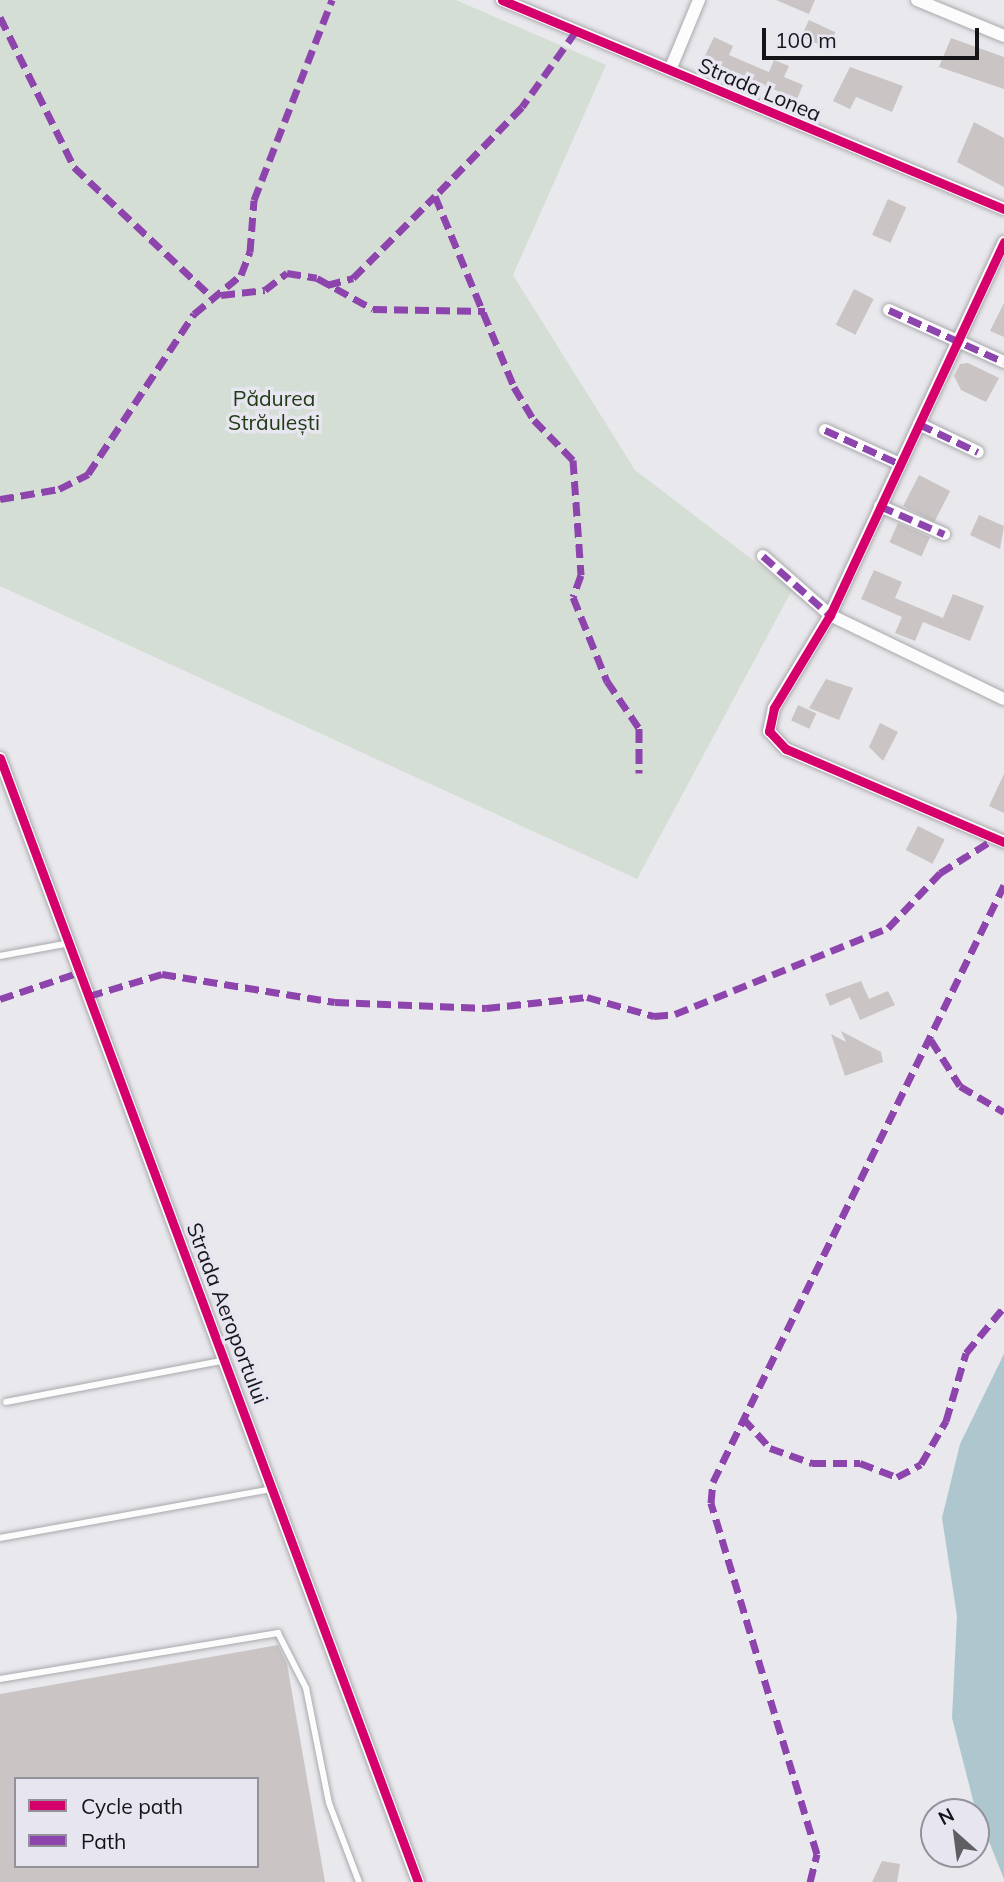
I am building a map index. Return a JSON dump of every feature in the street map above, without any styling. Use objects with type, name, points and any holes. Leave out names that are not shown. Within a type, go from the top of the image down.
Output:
[{"type":"street","name":"Strada Lonea","points":[[502,0],[1004,209]]},
{"type":"street","points":[[670,70],[699,0]]},
{"type":"street","points":[[917,0],[1004,36]]},
{"type":"street","points":[[1004,242],[830,615],[774,708],[769,731],[775,740],[1004,842]]},
{"type":"street","points":[[889,310],[1004,362]]},
{"type":"street","points":[[919,424],[978,452]]},
{"type":"street","points":[[825,430],[900,464]]},
{"type":"street","points":[[880,506],[944,534]]},
{"type":"street","points":[[763,556],[830,615],[1004,699]]},
{"type":"street","name":"Strada Aeroportului","points":[[0,758],[228,1360],[418,1882]]},
{"type":"lane","points":[[0,956],[70,943]]},
{"type":"lane","points":[[6,1402],[228,1360]]},
{"type":"lane","points":[[0,1538],[275,1488]]},
{"type":"lane","points":[[0,1679],[278,1633],[306,1688],[329,1802],[359,1882]]},
{"type":"green space","name":"Pădurea Străulești","points":[[0,0],[456,0],[606,65],[513,275],[635,470],[792,590],[637,879],[0,586]]},
{"type":"water","points":[[1004,1354],[1004,1879],[990,1844],[990,1798],[972,1798],[952,1718],[957,1616],[942,1518],[960,1444]]},
{"type":"building","points":[[776,0],[815,0],[809,14]]},
{"type":"building","points":[[809,20],[835,32],[828,49],[801,36]]},
{"type":"building","points":[[714,37],[733,46],[729,55],[769,72],[774,60],[789,66],[784,77],[803,85],[797,99],[744,77],[740,87],[701,64]]},
{"type":"building","points":[[951,38],[1004,57],[1004,89],[939,67]]},
{"type":"building","points":[[850,67],[903,86],[892,112],[856,97],[850,109],[833,101]]},
{"type":"building","points":[[974,122],[1004,138],[1004,187],[957,162]]},
{"type":"building","points":[[888,199],[906,207],[890,243],[872,235]]},
{"type":"building","points":[[854,289],[874,299],[855,335],[836,325]]},
{"type":"building","points":[[1004,303],[1004,337],[990,331]]},
{"type":"building","points":[[968,363],[999,378],[986,402],[961,390],[954,376],[960,364]]},
{"type":"building","points":[[919,475],[950,491],[934,522],[903,506]]},
{"type":"building","points":[[979,515],[1004,526],[1000,549],[970,535]]},
{"type":"building","points":[[898,523],[930,537],[921,556],[889,542]]},
{"type":"building","points":[[874,570],[902,582],[895,598],[943,618],[953,594],[984,606],[970,641],[923,622],[915,641],[895,633],[902,617],[861,599]]},
{"type":"building","points":[[826,679],[853,688],[839,720],[809,708]]},
{"type":"building","points":[[798,705],[816,713],[809,729],[791,721]]},
{"type":"building","points":[[880,723],[898,732],[883,761],[869,747]]},
{"type":"building","points":[[1004,774],[1004,813],[989,806]]},
{"type":"building","points":[[918,826],[945,840],[932,864],[906,850]]},
{"type":"building","points":[[861,981],[869,999],[888,991],[895,1005],[860,1020],[850,997],[830,1006],[825,994]]},
{"type":"building","points":[[841,1031],[881,1052],[883,1062],[845,1076],[831,1034],[846,1042]]},
{"type":"building","points":[[278,1645],[287,1664],[325,1882],[0,1882],[0,1694]]},
{"type":"building","points":[[882,1861],[900,1864],[897,1882],[872,1882]]},
{"type":"marked path","points":[[0,499],[59,489],[88,474],[194,314],[241,275],[250,252],[254,200],[332,0]]},
{"type":"marked path","points":[[0,17],[74,167],[213,298]]},
{"type":"marked path","points":[[576,31],[522,107],[435,196],[514,387],[534,420],[573,460],[581,575],[573,597],[607,681],[639,728],[639,773]]},
{"type":"marked path","points":[[327,285],[353,278],[435,196]]},
{"type":"marked path","points":[[221,295],[265,290],[287,273],[317,278],[373,309],[485,311]]},
{"type":"marked path","points":[[889,310],[1004,362]]},
{"type":"marked path","points":[[919,424],[978,452]]},
{"type":"marked path","points":[[825,430],[900,464]]},
{"type":"marked path","points":[[880,506],[944,534]]},
{"type":"marked path","points":[[763,556],[830,615]]},
{"type":"marked path","points":[[89,996],[162,974],[335,1002],[486,1008],[587,997],[654,1016],[675,1014],[888,928],[940,873],[994,839]]},
{"type":"marked path","points":[[810,1882],[817,1854],[711,1503],[713,1482],[1004,885]]},
{"type":"marked path","points":[[0,999],[80,972]]},
{"type":"marked path","points":[[931,1040],[960,1086],[1004,1112]]},
{"type":"marked path","points":[[743,1418],[770,1448],[812,1463],[860,1463],[897,1477],[921,1464],[946,1421],[966,1353],[1004,1307]]},
{"type":"cycle path","points":[[502,0],[1004,209]]},
{"type":"cycle path","points":[[1004,242],[830,615],[774,708],[769,731],[786,749],[1004,842]]},
{"type":"cycle path","points":[[0,758],[418,1882]]}]
